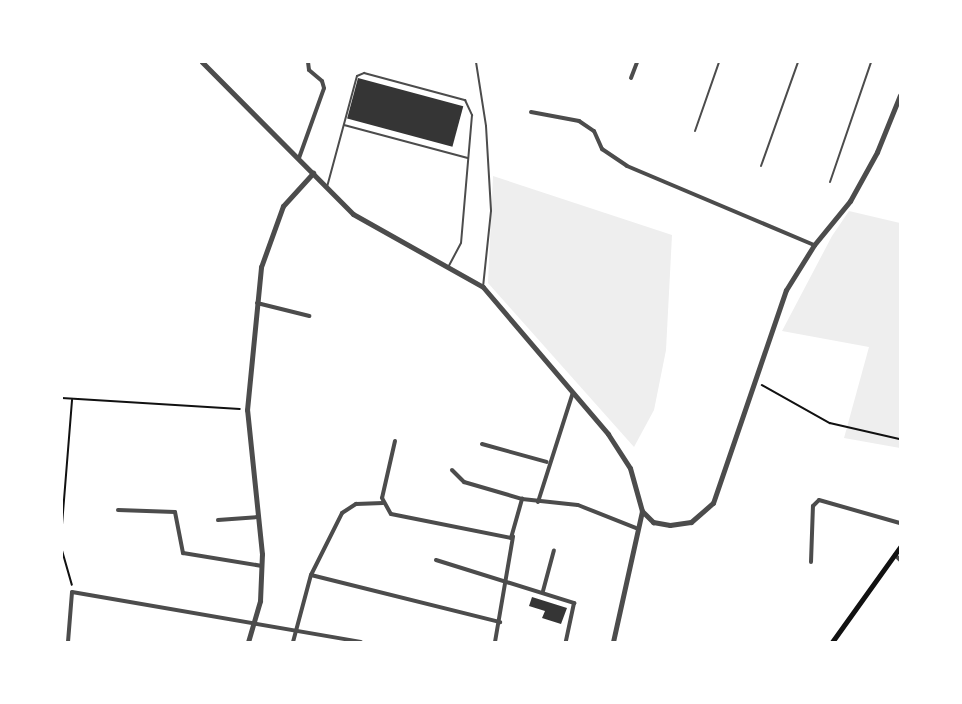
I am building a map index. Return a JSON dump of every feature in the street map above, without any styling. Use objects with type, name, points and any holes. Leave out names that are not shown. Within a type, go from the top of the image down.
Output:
[{"type":"main road","points":[[831,642],[900,547]]},
{"type":"street","points":[[202,62],[353,214],[483,287],[608,434],[630,468],[642,511],[653,522],[670,525],[691,522],[713,503],[786,290],[814,245],[850,201],[877,152],[900,95]]},
{"type":"street","points":[[299,158],[324,88],[322,81],[309,70],[308,62]]},
{"type":"street","points":[[631,78],[637,62]]},
{"type":"street","points":[[531,112],[589,126],[602,149],[627,166],[814,245]]},
{"type":"street","points":[[248,642],[256,626],[262,566],[259,517],[250,468],[247,410],[261,267],[272,228],[283,206],[313,173]]},
{"type":"street","points":[[257,303],[309,316]]},
{"type":"street","points":[[538,502],[547,462],[573,392]]},
{"type":"street","points":[[395,441],[383,482],[383,503],[392,514],[407,519],[513,537]]},
{"type":"street","points":[[482,444],[547,462]]},
{"type":"street","points":[[452,470],[464,482],[522,499],[578,505],[636,528]]},
{"type":"street","points":[[495,642],[522,499]]},
{"type":"street","points":[[811,562],[813,506],[819,500],[900,523]]},
{"type":"street","points":[[293,642],[299,629],[311,575],[342,513],[356,504],[383,503]]},
{"type":"street","points":[[118,510],[176,512],[183,553],[262,566]]},
{"type":"street","points":[[613,642],[636,528],[642,511]]},
{"type":"street","points":[[218,520],[259,517]]},
{"type":"street","points":[[543,591],[554,550]]},
{"type":"street","points":[[895,555],[900,560]]},
{"type":"street","points":[[436,560],[506,583],[543,591],[575,605],[567,642]]},
{"type":"street","points":[[311,575],[500,622]]},
{"type":"street","points":[[68,642],[72,591],[256,626],[299,629],[361,642]]},
{"type":"lane","points":[[476,62],[486,126],[491,211],[483,287]]},
{"type":"lane","points":[[695,131],[719,62]]},
{"type":"lane","points":[[761,166],[798,62]]},
{"type":"lane","points":[[830,182],[871,62]]},
{"type":"lane","points":[[327,188],[357,76],[364,73],[465,100],[472,115],[461,243],[448,267]]},
{"type":"lane","points":[[343,124],[468,158]]},
{"type":"path","points":[[753,381],[830,423],[900,439]]},
{"type":"path","points":[[62,398],[247,410]]},
{"type":"path","points":[[62,525],[72,399]]},
{"type":"path","points":[[62,549],[72,591]]},
{"type":"shaded area","points":[[493,176],[672,235],[666,350],[654,410],[634,447],[488,283]]},
{"type":"shaded area","points":[[849,211],[900,223],[900,448],[844,438],[869,347],[782,331],[832,236]]},
{"type":"building","points":[[358,78],[463,106],[452,147],[347,119]]},
{"type":"building","points":[[532,597],[567,608],[561,624],[542,618],[545,611],[529,606]]}]
